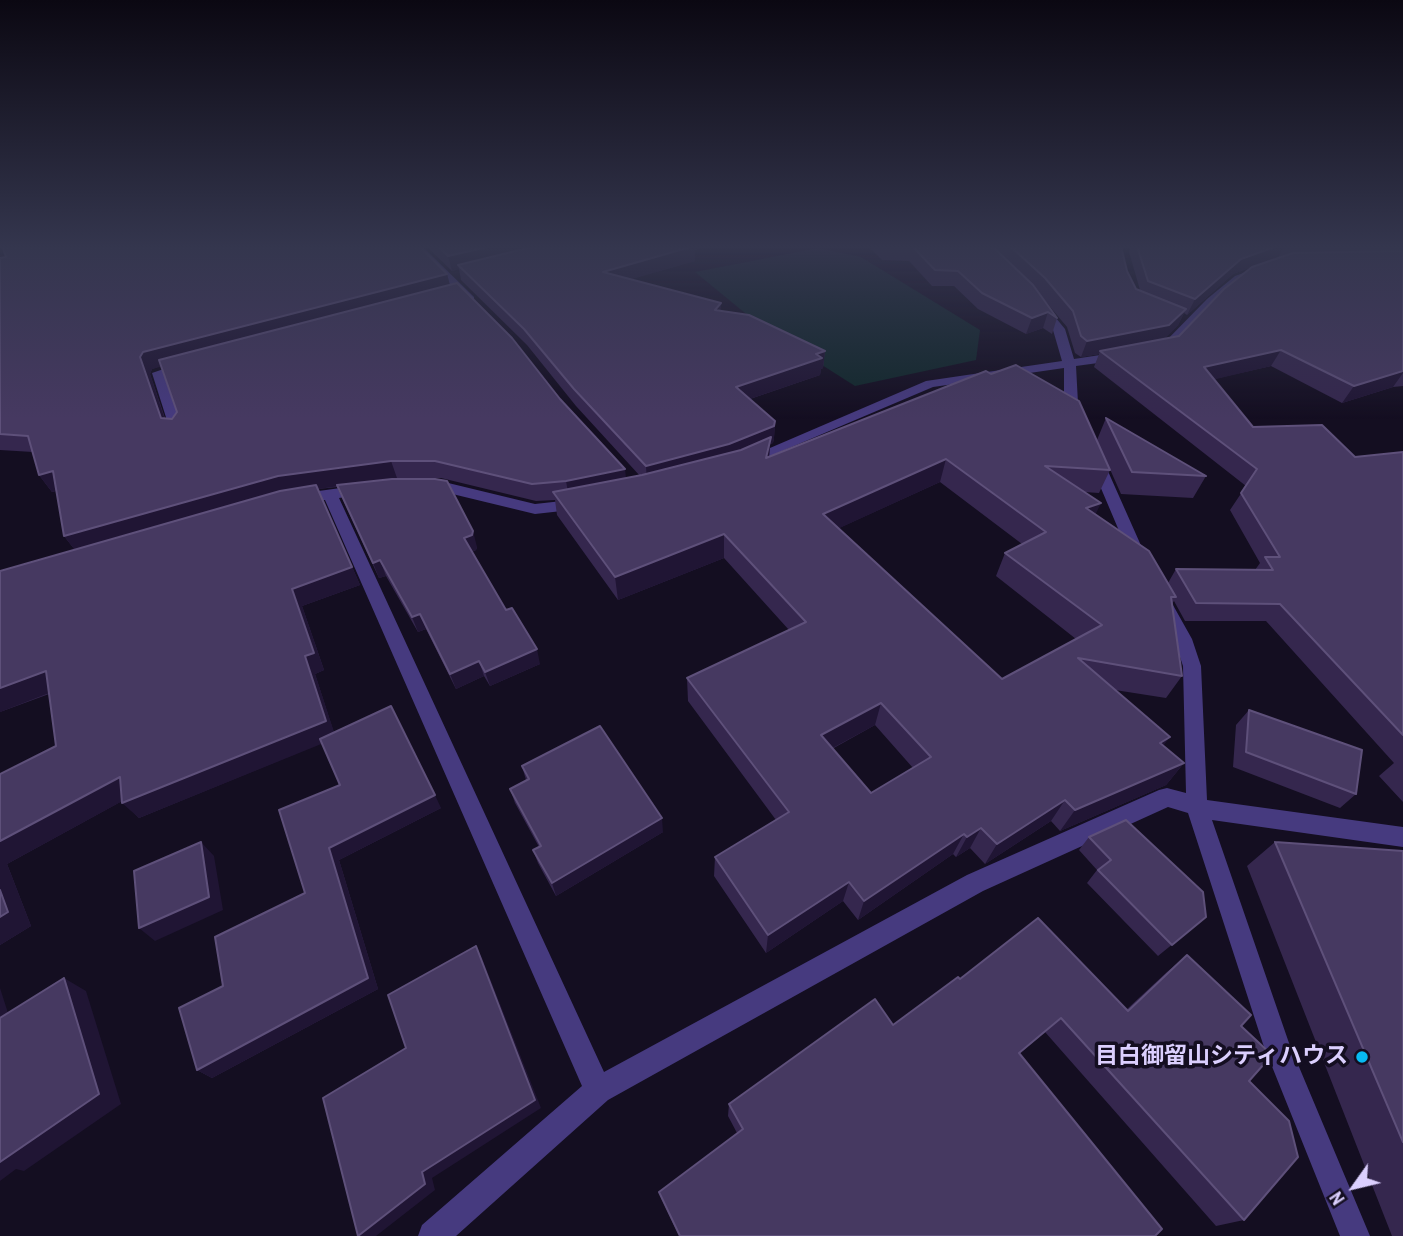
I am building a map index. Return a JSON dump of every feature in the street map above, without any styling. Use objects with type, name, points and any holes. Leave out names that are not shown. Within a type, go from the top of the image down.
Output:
[{"type":"street","points":[[474,304],[482,312]]},
{"type":"street","points":[[1039,304],[1059,329],[1070,366],[1071,403],[1137,556],[1183,639],[1192,666],[1197,807],[1276,1044],[1355,1236]]},
{"type":"street","points":[[1143,352],[1167,347],[1184,321],[1206,304]]},
{"type":"street","points":[[734,467],[930,384],[1070,366],[1131,354]]},
{"type":"street","points":[[177,430],[158,373],[198,362]]},
{"type":"street","points":[[418,486],[440,486],[535,509],[594,501]]},
{"type":"street","points":[[287,501],[383,488]]},
{"type":"street","points":[[330,494],[598,1090]]},
{"type":"street","points":[[432,1236],[598,1090],[975,883],[1167,797],[1197,807],[1403,837]]},
{"type":"green space","points":[[734,304],[937,304],[980,330],[976,360],[855,386],[762,327]]},
{"type":"building","points":[[0,304],[331,304],[143,352],[140,357],[161,418],[172,419],[177,412],[159,360],[377,304],[478,304],[512,338],[560,399],[625,469],[566,481],[532,484],[435,461],[391,461],[278,476],[64,536],[53,471],[39,475],[28,436],[0,434]]},
{"type":"building","points":[[498,304],[720,304],[715,310],[749,315],[825,351],[816,354],[822,358],[736,387],[775,421],[774,426],[729,444],[646,466],[574,389],[524,329]]},
{"type":"building","points":[[1003,304],[1047,304],[1057,318],[1048,312],[1032,318]]},
{"type":"building","points":[[1067,304],[1173,304],[1186,309],[1169,325],[1087,341],[1081,336],[1073,311]]},
{"type":"building","points":[[1210,304],[1403,304],[1403,371],[1354,386],[1281,350],[1204,367],[1253,427],[1322,425],[1355,457],[1403,452],[1403,735],[1280,604],[1196,603],[1176,569],[1273,570],[1265,557],[1280,557],[1241,493],[1257,469],[1100,351],[1179,336]]},
{"type":"building","points":[[1016,365],[1079,401],[1110,470],[1045,466],[1101,503],[1086,508],[1149,551],[1176,597],[1171,597],[1182,676],[1078,658],[1170,737],[1160,743],[1184,763],[1075,810],[1065,800],[997,844],[981,828],[967,837],[964,834],[864,901],[849,882],[768,935],[715,857],[789,812],[687,678],[806,622],[724,534],[615,577],[553,492],[642,475],[741,450],[771,437],[766,458],[986,371],[991,374]],"holes":[[[946,459],[1046,532],[1005,553],[1102,625],[1002,679],[823,514]],[[881,703],[931,757],[871,793],[821,735]]]},
{"type":"building","points":[[1106,418],[1206,476],[1132,472]]},
{"type":"building","points":[[392,479],[447,481],[473,531],[472,535],[464,538],[506,610],[512,608],[537,649],[485,672],[479,661],[450,674],[420,614],[412,617],[380,560],[373,563],[337,485]]},
{"type":"building","points":[[316,485],[352,567],[292,589],[314,653],[305,656],[326,721],[122,803],[120,777],[0,841],[0,774],[56,746],[46,671],[0,688],[0,571],[280,491]]},
{"type":"building","points":[[391,706],[435,795],[329,848],[368,978],[197,1070],[179,1008],[223,986],[215,937],[305,893],[279,810],[340,785],[320,739]]},
{"type":"building","points":[[1249,710],[1362,750],[1356,794],[1246,752]]},
{"type":"building","points":[[600,726],[662,818],[552,883],[533,850],[541,846],[510,789],[529,779],[522,766]]},
{"type":"building","points":[[1126,820],[1203,892],[1206,917],[1172,945],[1098,870],[1111,860],[1089,837]]},
{"type":"building","points":[[201,842],[209,897],[139,928],[134,871]]},
{"type":"building","points":[[1275,842],[1403,851],[1403,1142]]},
{"type":"building","points":[[0,890],[8,912],[0,917]]},
{"type":"building","points":[[1038,918],[1128,1011],[1187,955],[1251,1015],[1241,1026],[1272,1055],[1249,1081],[1289,1121],[1298,1157],[1244,1220],[1061,1018],[1019,1053],[1162,1229],[1155,1236],[680,1236],[659,1192],[743,1129],[729,1104],[875,999],[893,1025],[958,977],[960,979]]},
{"type":"building","points":[[476,946],[535,1100],[422,1172],[425,1184],[358,1236],[323,1098],[406,1048],[388,995]]},
{"type":"building","points":[[64,978],[99,1094],[0,1162],[0,1018]]},
{"type":"place","name":"目白御留山シティハウス","points":[[1362,1057]]}]
